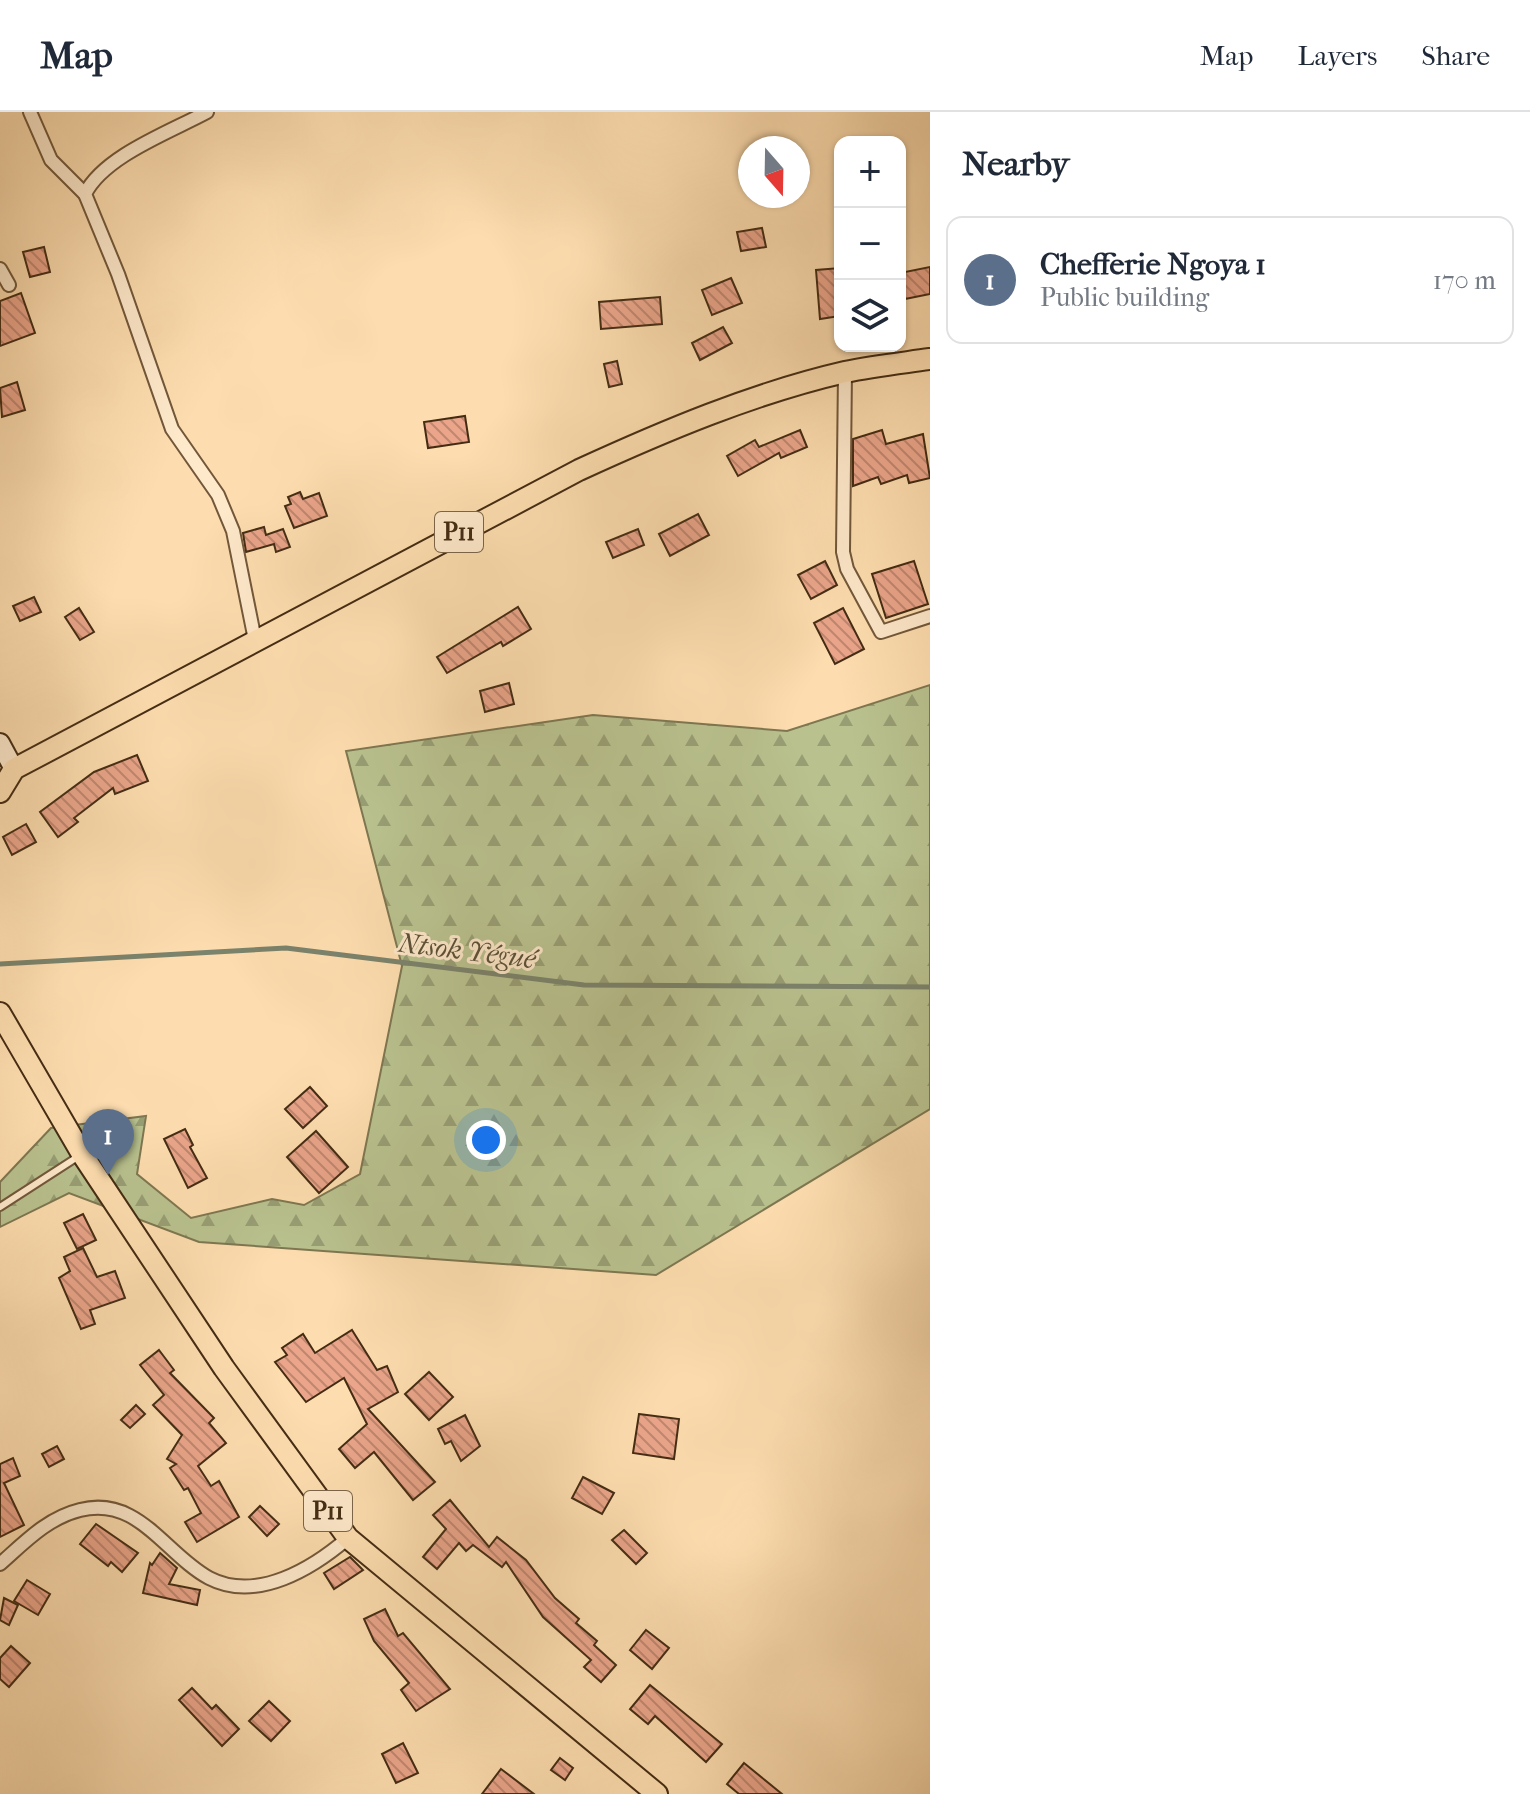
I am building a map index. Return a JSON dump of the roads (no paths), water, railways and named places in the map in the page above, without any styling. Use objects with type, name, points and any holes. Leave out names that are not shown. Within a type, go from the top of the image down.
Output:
[{"type":"main road","name":"P11","points":[[14,769],[579,470],[643,441],[845,372],[930,359]]},
{"type":"main road","points":[[0,792],[14,769]]},
{"type":"main road","name":"P11","points":[[0,1013],[7,1043],[224,1368],[348,1538],[657,1794]]},
{"type":"street","points":[[30,112],[51,160],[85,194],[118,274],[172,429],[218,495],[233,531],[255,640]]},
{"type":"street","points":[[85,194],[98,174],[115,161],[207,112]]},
{"type":"street","points":[[0,269],[9,285]]},
{"type":"street","points":[[845,372],[842,538],[847,569],[881,632],[930,616]]},
{"type":"street","points":[[0,743],[14,769]]},
{"type":"street","points":[[0,1564],[54,1519],[81,1509],[104,1507],[126,1512],[209,1578],[228,1584],[261,1584],[303,1571],[348,1538]]},
{"type":"lane","points":[[0,1207],[82,1154]]},
{"type":"waterway","name":"Ntsok Yégué","points":[[0,964],[286,948],[584,985],[930,987]]},
{"type":"place","name":"Chefferie Ngoya 1","points":[[108,1175]]}]
